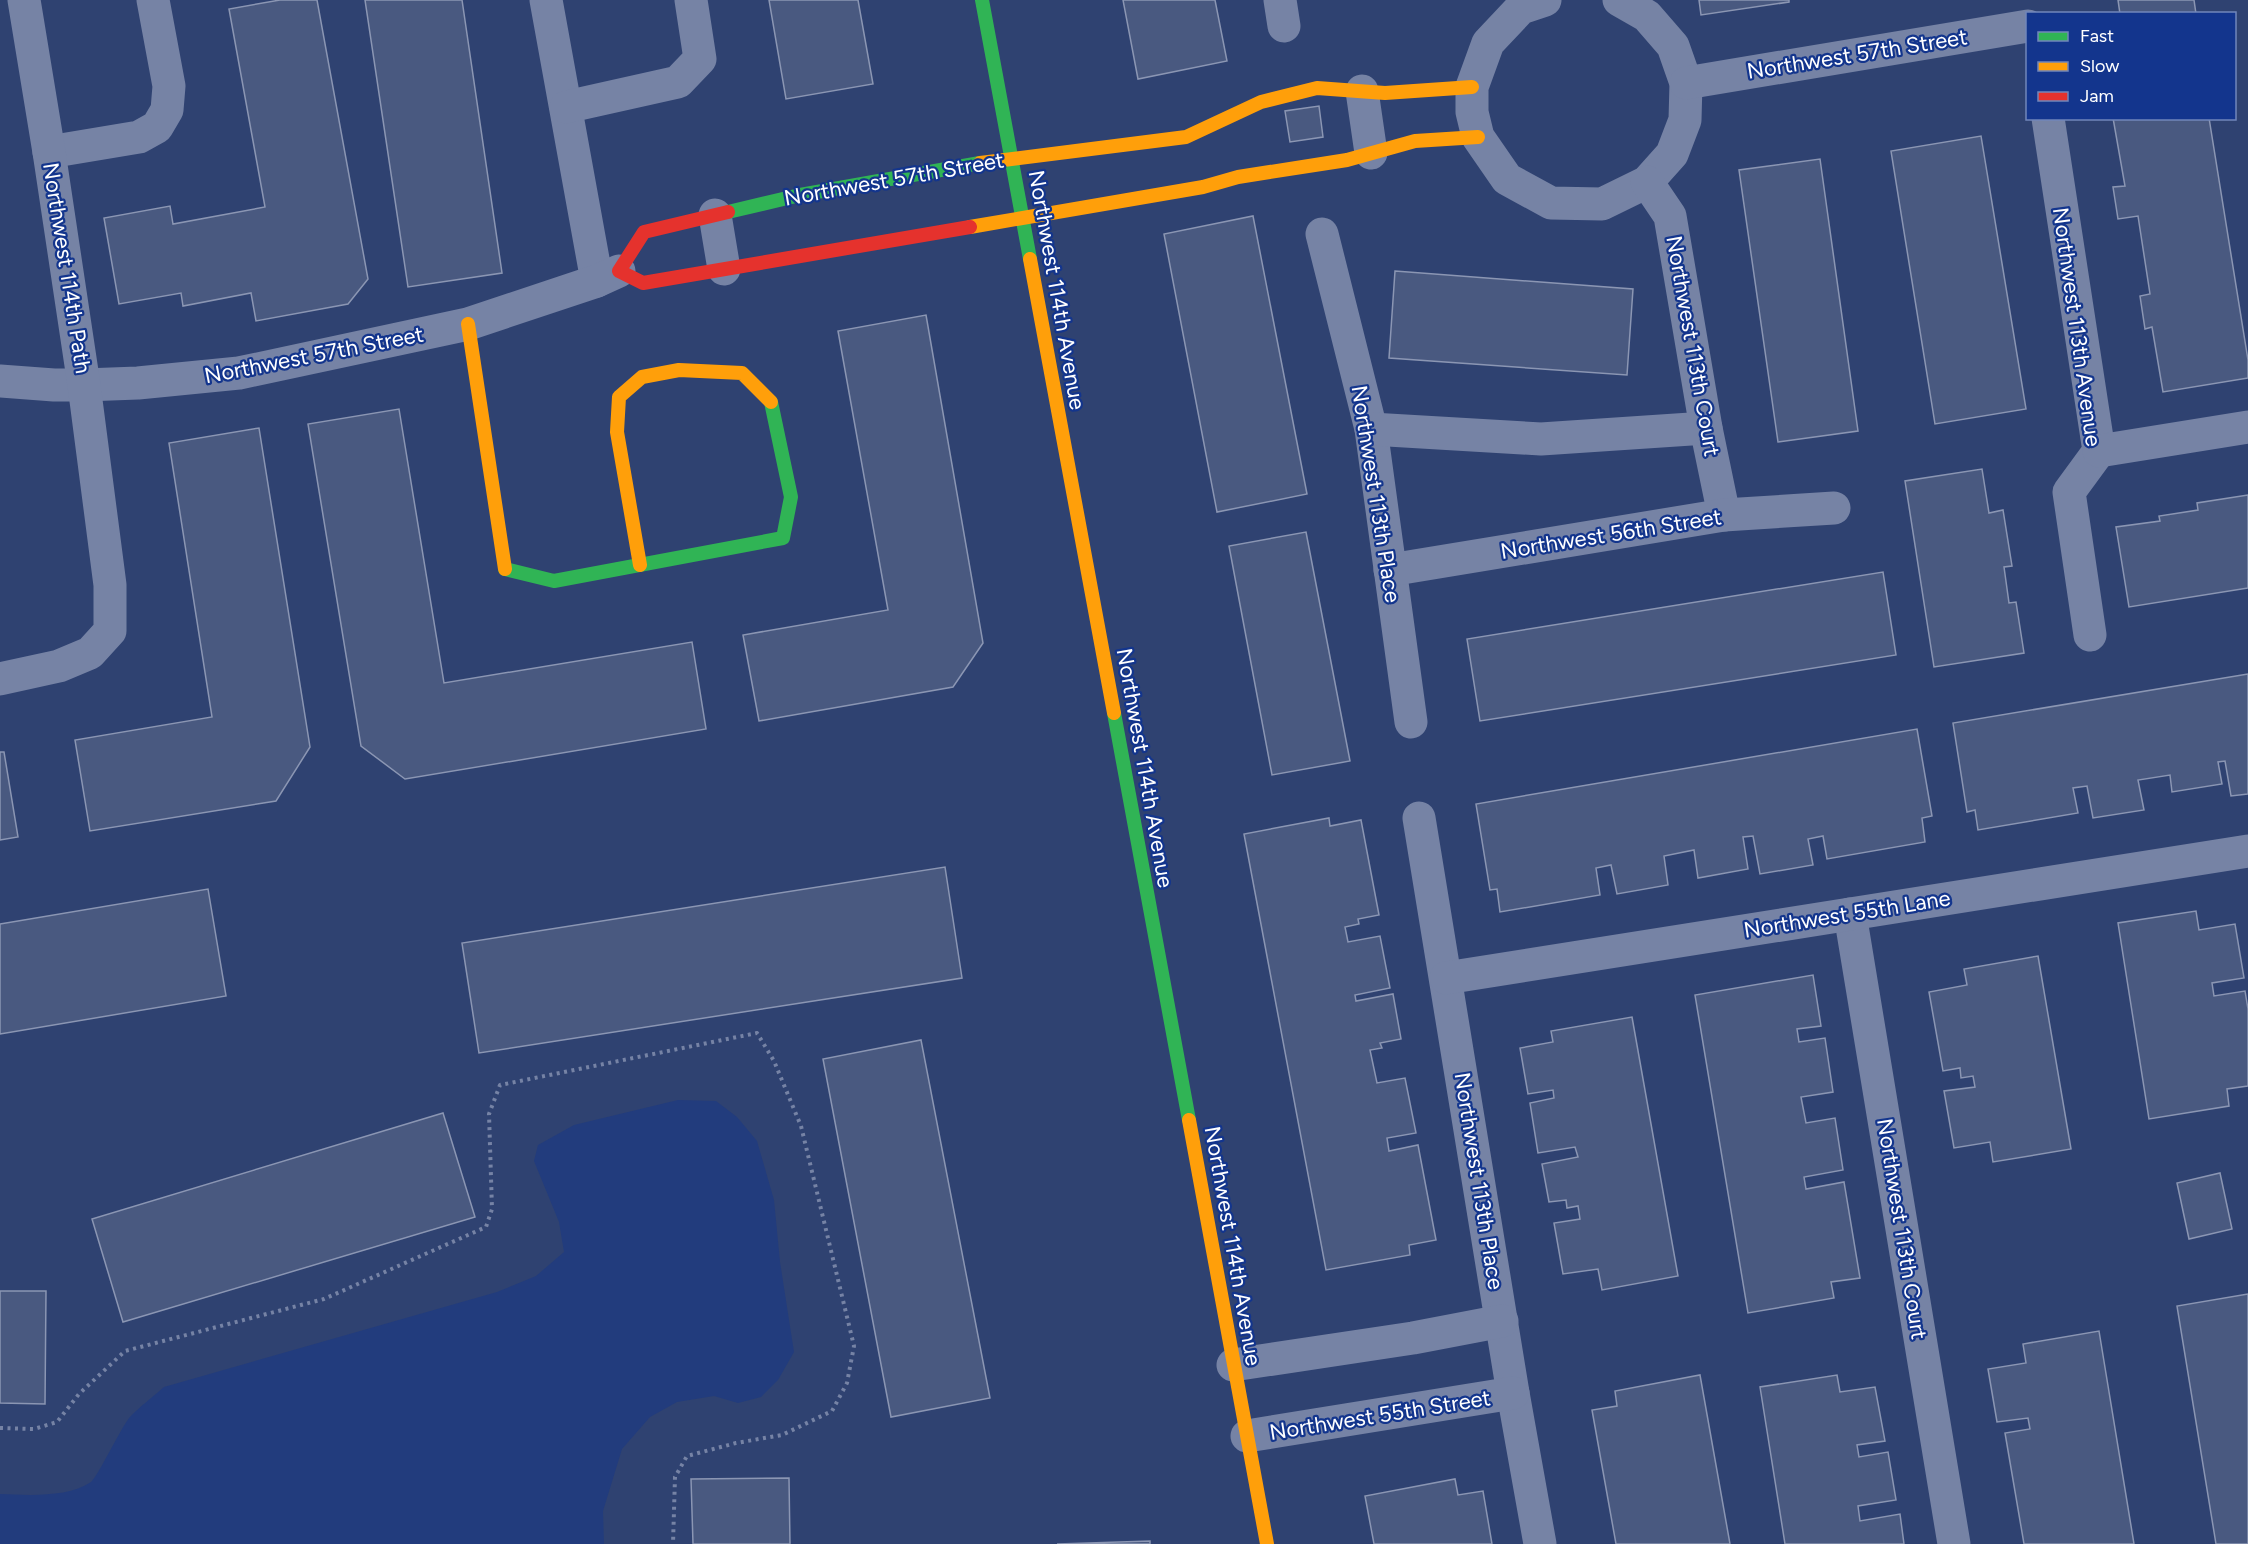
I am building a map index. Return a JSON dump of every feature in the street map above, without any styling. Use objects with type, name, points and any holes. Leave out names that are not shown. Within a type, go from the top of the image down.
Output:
[{"type":"street","name":"Northwest 114th Path","points":[[0,679],[59,666],[90,653],[110,631],[110,585],[84,385],[24,0]]},
{"type":"street","name":"Northwest 114th Path","points":[[49,152],[139,137],[157,127],[167,110],[169,86],[153,0]]},
{"type":"street","points":[[546,0],[566,107],[608,276],[643,283],[1203,188],[1238,177],[1347,160],[1415,141],[1478,137]]},
{"type":"street","points":[[566,107],[678,82],[700,59],[691,0]]},
{"type":"street","name":"Northwest 114th Avenue","points":[[982,0],[1267,1544]]},
{"type":"street","points":[[1545,0],[1521,8],[1488,43],[1472,87],[1472,112],[1478,137],[1507,178],[1551,203],[1602,204],[1647,182],[1672,154],[1685,120],[1686,83],[1673,46],[1647,16],[1619,0]]},
{"type":"street","name":"Northwest 57th Street","points":[[1686,83],[2026,26]]},
{"type":"street","name":"Northwest 57th Street","points":[[0,381],[84,385],[138,383],[239,374],[468,324],[608,276],[644,232],[800,195],[1011,158],[1185,137],[1261,102],[1317,88],[1385,93],[1472,87]]},
{"type":"street","points":[[1362,92],[1371,153]]},
{"type":"street","name":"Northwest 113th Avenue","points":[[2048,120],[2099,451],[2069,492],[2090,635]]},
{"type":"street","name":"Northwest 113th Court","points":[[1647,182],[1670,216],[1706,429],[1724,515]]},
{"type":"street","points":[[715,215],[724,269]]},
{"type":"street","name":"Northwest 113th Place","points":[[1322,234],[1371,429],[1411,722]]},
{"type":"street","points":[[468,324],[505,570],[554,580],[640,565],[783,538],[791,497],[772,404],[742,373],[680,370],[642,377],[619,397],[617,432],[640,565]]},
{"type":"street","points":[[2099,451],[2248,427]]},
{"type":"street","points":[[1371,429],[1541,439],[1706,429]]},
{"type":"street","name":"Northwest 56th Street","points":[[1390,570],[1724,515],[1834,508]]},
{"type":"street","name":"Northwest 113th Place","points":[[1419,818],[1513,1394],[1540,1544]]},
{"type":"street","name":"Northwest 55th Lane","points":[[1446,978],[2248,851]]},
{"type":"street","name":"Northwest 113th Court","points":[[1850,914],[1954,1544]]},
{"type":"street","points":[[1233,1365],[1502,1322]]},
{"type":"street","name":"Northwest 55th Street","points":[[1247,1436],[1513,1394]]},
{"type":"path","points":[[0,1428],[34,1429],[57,1422],[79,1394],[125,1351],[324,1299],[486,1227],[492,1209],[489,1114],[500,1085],[757,1033],[774,1061],[801,1126],[854,1346],[847,1383],[832,1411],[782,1435],[736,1443],[687,1456],[675,1477],[673,1544]]},
{"type":"water","points":[[678,1100],[716,1101],[737,1117],[757,1141],[774,1200],[780,1262],[794,1352],[778,1380],[761,1397],[738,1403],[714,1396],[677,1402],[650,1417],[622,1449],[603,1511],[604,1544],[0,1544],[0,1494],[59,1493],[71,1491],[91,1482],[129,1418],[164,1387],[497,1292],[536,1276],[564,1252],[559,1222],[534,1161],[538,1145],[574,1125]]},
{"type":"building","points":[[280,0],[317,0],[368,279],[348,304],[256,321],[251,293],[183,306],[181,293],[119,304],[104,218],[170,206],[173,224],[265,207],[229,9]]},
{"type":"building","points":[[365,0],[462,0],[502,273],[408,287]]},
{"type":"building","points":[[769,0],[858,0],[873,84],[786,99]]},
{"type":"building","points":[[1123,0],[1215,0],[1227,61],[1138,79]]},
{"type":"building","points":[[1699,0],[1789,0],[1789,2],[1701,15]]},
{"type":"building","points":[[2118,0],[2194,0],[2196,12],[2120,12]]},
{"type":"building","points":[[1319,106],[1323,137],[1290,142],[1285,111]]},
{"type":"building","points":[[2113,120],[2209,120],[2248,360],[2248,378],[2163,392],[2152,327],[2145,329],[2140,296],[2150,294],[2138,216],[2118,219],[2113,187],[2125,186]]},
{"type":"building","points":[[1981,136],[2026,409],[1935,424],[1891,151]]},
{"type":"building","points":[[1820,159],[1858,431],[1778,442],[1739,170]]},
{"type":"building","points":[[1253,216],[1307,494],[1217,512],[1164,234]]},
{"type":"building","points":[[1395,271],[1633,289],[1627,375],[1389,358]]},
{"type":"building","points":[[926,315],[983,643],[953,687],[759,721],[743,635],[888,610],[838,331]]},
{"type":"building","points":[[399,409],[444,683],[692,642],[706,729],[405,779],[361,746],[308,424]]},
{"type":"building","points":[[259,428],[310,747],[276,801],[90,831],[75,740],[212,717],[169,443]]},
{"type":"building","points":[[1982,469],[1989,513],[2003,510],[2012,566],[2004,567],[2009,603],[2016,602],[2024,653],[1934,667],[1905,481]]},
{"type":"building","points":[[2248,495],[2248,588],[2129,607],[2116,527],[2160,521],[2159,516],[2198,510],[2197,503]]},
{"type":"building","points":[[1306,532],[1350,761],[1272,775],[1229,546]]},
{"type":"building","points":[[1883,572],[1896,655],[1480,721],[1467,639]]},
{"type":"building","points":[[2248,674],[2248,794],[2231,796],[2225,761],[2218,762],[2222,784],[2172,792],[2170,775],[2138,780],[2144,810],[2093,818],[2087,786],[2073,788],[2078,813],[1978,830],[1975,810],[1967,812],[1953,723]]},
{"type":"building","points":[[1917,729],[1932,816],[1922,818],[1925,842],[1827,859],[1823,836],[1808,839],[1813,865],[1760,874],[1753,836],[1743,837],[1748,869],[1698,878],[1694,850],[1664,856],[1668,885],[1617,894],[1611,865],[1596,868],[1600,895],[1500,912],[1497,889],[1490,890],[1476,804]]},
{"type":"building","points":[[0,752],[4,752],[18,837],[0,840]]},
{"type":"building","points":[[1329,818],[1330,826],[1361,820],[1379,915],[1358,919],[1359,924],[1345,927],[1348,942],[1380,936],[1390,988],[1355,995],[1356,1001],[1393,994],[1401,1039],[1380,1043],[1382,1048],[1370,1050],[1377,1083],[1405,1078],[1416,1133],[1387,1138],[1389,1151],[1418,1145],[1436,1240],[1409,1245],[1410,1255],[1326,1270],[1244,834]]},
{"type":"building","points":[[945,867],[962,978],[479,1053],[462,943]]},
{"type":"building","points":[[208,889],[226,996],[0,1034],[0,924]]},
{"type":"building","points":[[2196,911],[2199,930],[2235,924],[2244,978],[2212,983],[2214,996],[2245,991],[2248,1009],[2248,1086],[2227,1089],[2229,1106],[2149,1119],[2118,923]]},
{"type":"building","points":[[2038,956],[2071,1149],[1993,1162],[1990,1142],[1954,1148],[1944,1091],[1975,1087],[1973,1076],[1961,1078],[1960,1068],[1943,1071],[1929,992],[1967,985],[1964,969]]},
{"type":"building","points":[[1813,975],[1821,1026],[1797,1029],[1799,1042],[1825,1038],[1833,1092],[1801,1097],[1806,1123],[1835,1118],[1843,1170],[1804,1177],[1806,1189],[1844,1182],[1860,1278],[1831,1282],[1834,1298],[1748,1313],[1695,995]]},
{"type":"building","points":[[1632,1017],[1678,1276],[1602,1290],[1598,1269],[1563,1274],[1554,1223],[1580,1219],[1578,1206],[1567,1208],[1566,1200],[1549,1202],[1542,1164],[1578,1157],[1575,1147],[1538,1153],[1530,1103],[1554,1098],[1553,1090],[1528,1094],[1520,1048],[1553,1042],[1551,1031]]},
{"type":"building","points":[[921,1040],[990,1398],[891,1417],[823,1059]]},
{"type":"building","points":[[443,1113],[475,1217],[123,1322],[92,1219]]},
{"type":"building","points":[[2220,1173],[2232,1229],[2189,1239],[2177,1183]]},
{"type":"building","points":[[0,1291],[46,1291],[45,1404],[0,1403]]},
{"type":"building","points":[[2248,1294],[2248,1544],[2216,1544],[2177,1306]]},
{"type":"building","points":[[2099,1331],[2134,1544],[2024,1544],[2005,1433],[2030,1429],[2028,1418],[1997,1422],[1988,1369],[2026,1363],[2023,1344]]},
{"type":"building","points":[[1700,1375],[1730,1544],[1616,1544],[1592,1410],[1617,1406],[1615,1391]]},
{"type":"building","points":[[1837,1375],[1840,1392],[1875,1387],[1885,1441],[1857,1445],[1859,1457],[1888,1452],[1896,1500],[1858,1506],[1860,1521],[1900,1514],[1904,1544],[1785,1544],[1760,1387]]},
{"type":"building","points":[[789,1478],[790,1544],[693,1544],[691,1479]]},
{"type":"building","points":[[1455,1479],[1458,1495],[1483,1491],[1492,1544],[1374,1544],[1365,1496]]},
{"type":"building","points":[[1150,1541],[1150,1544],[1057,1544]]},
{"type":"traffic: fast","points":[[982,0],[1030,259]]},
{"type":"traffic: fast","points":[[728,212],[800,195],[980,163]]},
{"type":"traffic: fast","points":[[505,569],[554,581],[783,538],[791,497],[771,402]]},
{"type":"traffic: fast","points":[[1114,713],[1189,1120]]},
{"type":"traffic: slow","points":[[980,163],[1186,137],[1261,102],[1317,88],[1385,93],[1472,87]]},
{"type":"traffic: slow","points":[[970,227],[1203,187],[1238,177],[1347,160],[1415,141],[1478,137]]},
{"type":"traffic: slow","points":[[1030,259],[1114,713]]},
{"type":"traffic: slow","points":[[468,324],[505,569]]},
{"type":"traffic: slow","points":[[640,565],[617,432],[619,397],[642,377],[679,370],[742,373],[771,402]]},
{"type":"traffic: slow","points":[[1189,1120],[1267,1544]]},
{"type":"traffic: jam","points":[[728,212],[644,232],[619,271],[643,283],[970,227]]}]
